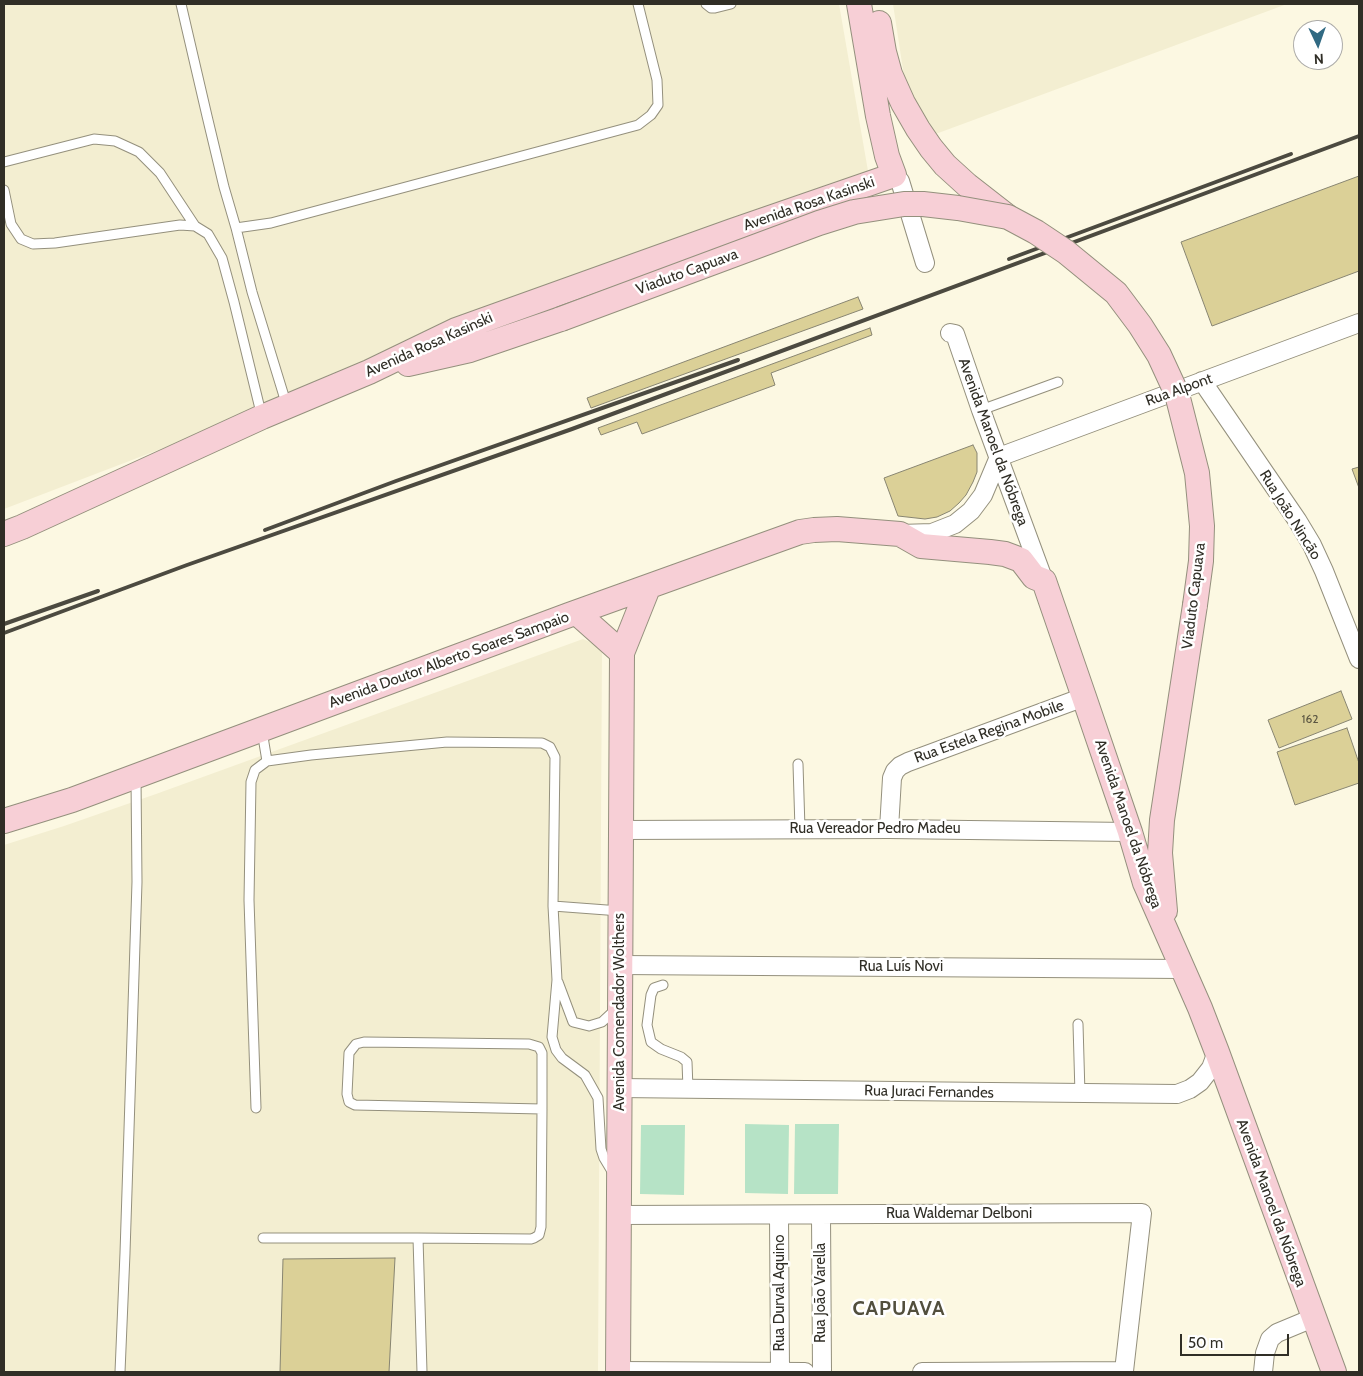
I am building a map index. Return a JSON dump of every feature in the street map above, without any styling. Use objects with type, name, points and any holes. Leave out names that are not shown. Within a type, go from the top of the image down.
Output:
[{"type":"main road","points":[[859,4],[878,116],[887,156],[894,175]]},
{"type":"main road","name":"Viaduto Capuava","points":[[876,4],[884,52],[890,74],[903,103],[930,148],[967,185],[1008,218],[1036,232],[1066,252],[1116,293],[1159,355],[1177,394],[1197,473],[1202,526],[1201,561],[1162,820],[1160,853],[1166,930]]},
{"type":"main road","name":"Avenida Rosa Kasinski","points":[[4,534],[262,417],[369,372],[456,330],[894,175]]},
{"type":"main road","name":"Viaduto Capuava","points":[[369,372],[470,350],[561,319],[819,223],[854,212],[904,204],[958,208],[1008,218]]},
{"type":"main road","name":"Avenida Doutor Alberto Soares Sampaio","points":[[4,822],[72,800],[800,532],[837,529],[900,534],[920,546],[1004,554],[1021,560],[1034,577],[1044,582]]},
{"type":"main road","name":"Avenida Manoel da Nóbrega","points":[[1044,582],[1130,832],[1145,883],[1217,1052],[1334,1372]]},
{"type":"main road","name":"Avenida Comendador Wolthers","points":[[618,1371],[622,653],[648,588]]},
{"type":"main road","points":[[577,613],[622,653]]},
{"type":"street","points":[[894,175],[900,181],[925,263]]},
{"type":"street","name":"Rua Alpont","points":[[998,457],[1359,323]]},
{"type":"street","name":"Avenida Manoel da Nóbrega","points":[[947,334],[954,333],[980,410],[1044,582]]},
{"type":"street","name":"Rua João Nincão","points":[[1202,381],[1312,545],[1359,659]]},
{"type":"street","name":"Avenida Doutor Alberto Soares Sampaio","points":[[900,534],[932,533],[955,524],[971,511],[983,495],[998,457]]},
{"type":"street","name":"Rua Estela Regina Mobile","points":[[889,828],[892,778],[894,772],[900,766],[1084,697]]},
{"type":"street","name":"Rua Vereador Pedro Madeu","points":[[621,830],[889,828],[1130,832]]},
{"type":"street","name":"Rua Luís Novi","points":[[620,965],[1182,969]]},
{"type":"street","name":"Rua Juraci Fernandes","points":[[619,1088],[1177,1094],[1190,1089],[1200,1082],[1211,1068],[1217,1052]]},
{"type":"street","name":"Rua Waldemar Delboni","points":[[619,1215],[1142,1214],[1124,1371],[922,1372]]},
{"type":"street","name":"Rua Durval Aquino","points":[[779,1215],[780,1371]]},
{"type":"street","name":"Rua João Varella","points":[[821,1215],[822,1372]]},
{"type":"street","points":[[1263,1372],[1265,1353],[1270,1339],[1277,1333],[1313,1318]]},
{"type":"street","points":[[618,1371],[804,1372]]},
{"type":"lane","points":[[181,4],[213,143],[252,292],[287,406]]},
{"type":"lane","points":[[236,228],[271,223],[638,125],[651,115],[658,105],[657,80],[638,4]]},
{"type":"lane","points":[[706,4],[710,8],[731,4]]},
{"type":"lane","points":[[4,162],[94,139],[115,142],[139,152],[160,173],[195,226],[208,234],[222,258],[262,417]]},
{"type":"lane","points":[[4,190],[11,224],[20,239],[33,244],[55,243],[180,225],[195,226]]},
{"type":"lane","points":[[980,410],[1058,382]]},
{"type":"lane","points":[[262,729],[267,761]]},
{"type":"lane","points":[[256,1108],[249,909],[251,782],[255,770],[267,761],[447,742],[542,743],[550,747],[555,757],[553,906],[557,980],[552,1037],[556,1050],[562,1058],[585,1075],[598,1098],[601,1149],[611,1171],[619,1179]]},
{"type":"lane","points":[[798,764],[800,829]]},
{"type":"lane","points":[[120,1372],[137,892],[136,776]]},
{"type":"lane","points":[[553,906],[620,911]]},
{"type":"lane","points":[[557,980],[573,1022],[589,1026],[602,1022],[620,1006]]},
{"type":"lane","points":[[663,985],[654,988],[651,996],[647,1025],[651,1042],[687,1062],[688,1089]]},
{"type":"lane","points":[[1078,1024],[1080,1094]]},
{"type":"lane","points":[[263,1238],[531,1239],[539,1235],[541,1227],[542,1109],[542,1053],[539,1047],[529,1044],[364,1042],[356,1044],[349,1052],[347,1094],[349,1102],[355,1105],[542,1109]]},
{"type":"lane","points":[[418,1238],[422,1372]]},
{"type":"shaded area","points":[[4,4],[839,4],[868,171],[340,370],[179,442],[4,509]]},
{"type":"shaded area","points":[[893,4],[1287,4],[914,142]]},
{"type":"shaded area","points":[[583,639],[602,647],[598,1372],[4,1372],[4,845],[156,794]]},
{"type":"green space","points":[[745,1124],[789,1125],[788,1194],[745,1193]]},
{"type":"green space","points":[[795,1124],[839,1124],[838,1194],[794,1194]]},
{"type":"green space","points":[[641,1125],[685,1125],[684,1195],[640,1194]]},
{"type":"building","points":[[1359,176],[1359,271],[1212,326],[1181,242]]},
{"type":"building","points":[[858,297],[863,309],[591,408],[587,398]]},
{"type":"building","points":[[870,328],[872,335],[771,373],[775,385],[642,434],[637,422],[601,435],[598,428]]},
{"type":"building","points":[[973,445],[977,453],[977,472],[966,495],[959,503],[950,511],[937,517],[925,519],[898,516],[884,478]]},
{"type":"building","points":[[1359,467],[1359,488],[1352,469]]},
{"type":"building","points":[[1341,691],[1352,719],[1279,748],[1268,720]]},
{"type":"building","points":[[1347,728],[1359,763],[1359,783],[1295,805],[1277,752]]},
{"type":"building","points":[[395,1258],[389,1372],[280,1372],[283,1259]]},
{"type":"railway","points":[[4,633],[187,565],[572,429],[1359,136]]},
{"type":"railway","points":[[1009,259],[1291,154]]},
{"type":"railway","points":[[265,530],[396,481],[738,360]]},
{"type":"railway","points":[[4,624],[98,591]]},
{"type":"district","name":"CAPUAVA","points":[[899,1309]]}]
